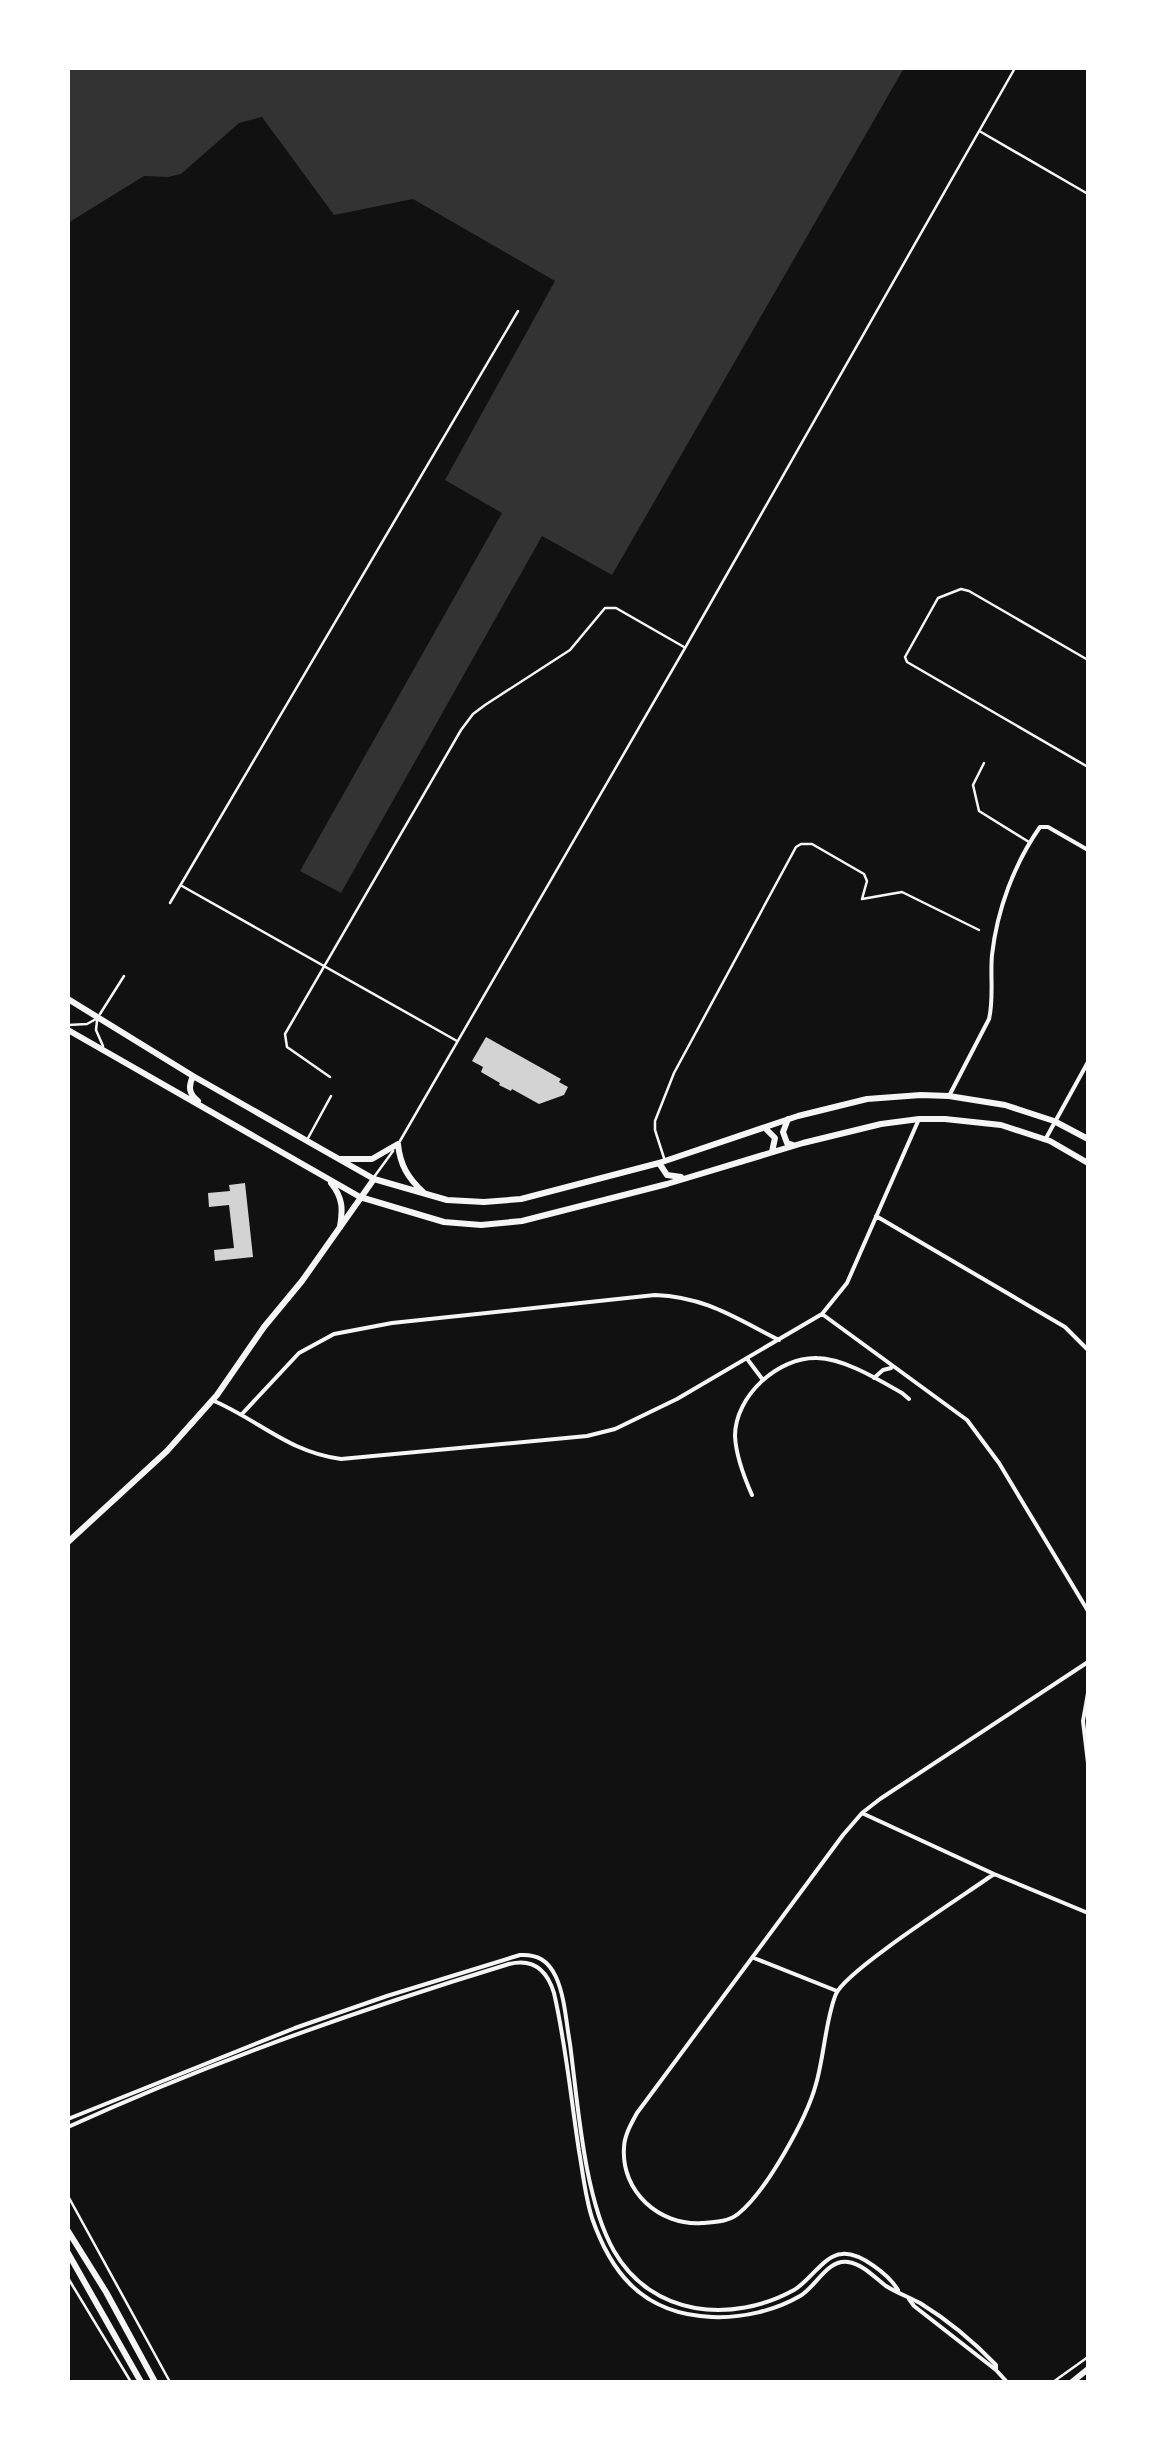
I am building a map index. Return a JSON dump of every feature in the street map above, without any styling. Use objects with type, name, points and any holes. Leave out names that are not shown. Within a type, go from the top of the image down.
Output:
[{"type":"main road","points":[[68,1000],[374,1178],[448,1200],[522,1199],[662,1162],[788,1119],[868,1098],[948,1096],[1005,1105],[1054,1121],[1088,1139]]},
{"type":"main road","points":[[68,1027],[360,1197],[444,1222],[496,1225],[540,1217],[794,1146],[881,1124],[919,1120],[1000,1125],[1045,1140],[1088,1163]]},
{"type":"main road","points":[[194,1076],[190,1091],[210,1112]]},
{"type":"main road","points":[[788,1119],[784,1138],[794,1146]]},
{"type":"main road","points":[[764,1127],[775,1138],[772,1152]]},
{"type":"main road","points":[[338,1159],[372,1159],[398,1144],[410,1179],[426,1194]]},
{"type":"main road","points":[[662,1162],[667,1175],[688,1177]]},
{"type":"main road","points":[[327,1178],[343,1208],[340,1227]]},
{"type":"main road","points":[[68,1542],[167,1451],[212,1400],[374,1178]]},
{"type":"main road","points":[[68,2231],[156,2382]]},
{"type":"main road","points":[[68,2253],[141,2382]]},
{"type":"main road","points":[[1072,2382],[1088,2369]]},
{"type":"street","points":[[948,1096],[989,1019],[992,955],[1003,904],[1030,842],[1044,826],[1088,850]]},
{"type":"street","points":[[1045,1140],[1088,1062]]},
{"type":"street","points":[[212,1400],[296,1448],[341,1459],[587,1436],[616,1429],[747,1360],[822,1314],[847,1283],[919,1120]]},
{"type":"street","points":[[876,1216],[1066,1327],[1088,1350]]},
{"type":"street","points":[[242,1414],[312,1345],[334,1334],[392,1323],[656,1295],[681,1296],[705,1303],[779,1340]]},
{"type":"street","points":[[822,1314],[967,1420],[984,1441],[1088,1610]]},
{"type":"street","points":[[752,1495],[736,1450],[735,1432],[746,1401],[763,1380],[790,1362],[818,1358],[851,1367],[909,1399]]},
{"type":"street","points":[[747,1360],[763,1380]]},
{"type":"street","points":[[874,1378],[894,1368]]},
{"type":"street","points":[[994,1874],[860,1968],[837,1991],[816,2086],[806,2109],[760,2191],[737,2215],[720,2222],[692,2224],[661,2214],[639,2198],[630,2185],[624,2146],[637,2113],[843,1835],[880,1799],[1088,1662]]},
{"type":"street","points":[[1081,1667],[1088,1671]]},
{"type":"street","points":[[1088,1693],[1083,1721],[1088,1763]]},
{"type":"street","points":[[862,1814],[1088,1913]]},
{"type":"street","points":[[68,2119],[227,2053],[388,1996],[520,1956],[532,1956],[544,1960],[561,1992],[597,2210],[613,2250],[638,2284],[674,2304],[716,2310],[742,2308],[770,2302],[797,2289],[832,2257],[859,2257],[1008,2382]]},
{"type":"street","points":[[754,1958],[837,1991]]},
{"type":"street","points":[[68,2127],[229,2058],[389,2001],[516,1962],[531,1963],[546,1974],[554,1993],[593,2219],[608,2254],[629,2283],[671,2309],[728,2317],[772,2308],[798,2297],[830,2268],[846,2262],[899,2291]]},
{"type":"lane","points":[[374,1178],[398,1144],[685,648],[1015,68]]},
{"type":"lane","points":[[980,132],[1088,194]]},
{"type":"lane","points":[[170,903],[518,310]]},
{"type":"lane","points":[[1088,660],[966,589],[938,598],[905,657],[907,662],[1088,767]]},
{"type":"lane","points":[[330,1077],[286,1047],[285,1034],[461,730],[474,714],[570,650],[605,608],[616,608],[685,648]]},
{"type":"lane","points":[[984,762],[973,785],[979,811],[1030,842]]},
{"type":"lane","points":[[662,1162],[655,1121],[674,1073],[796,847],[806,842],[812,844],[867,876],[862,899],[902,892],[979,930]]},
{"type":"lane","points":[[181,886],[457,1041]]},
{"type":"lane","points":[[111,1055],[96,1030],[97,1019],[124,976]]},
{"type":"lane","points":[[68,1027],[97,1019]]},
{"type":"lane","points":[[307,1141],[330,1096]]},
{"type":"path","points":[[68,2196],[170,2382]]},
{"type":"path","points":[[68,2278],[131,2382]]},
{"type":"path","points":[[1053,2382],[1088,2357]]},
{"type":"shaded area","points":[[68,68],[904,68],[612,575],[542,536],[341,893],[300,871],[502,513],[445,480],[555,281],[413,199],[334,215],[262,117],[239,123],[181,174],[144,176],[68,223]]},
{"type":"building","points":[[486,1037],[561,1079],[559,1082],[568,1087],[564,1095],[539,1104],[481,1072],[483,1067],[472,1061]]},
{"type":"building","points":[[245,1183],[253,1257],[215,1261],[214,1250],[234,1248],[229,1205],[209,1207],[208,1193],[230,1191],[229,1185]]}]
